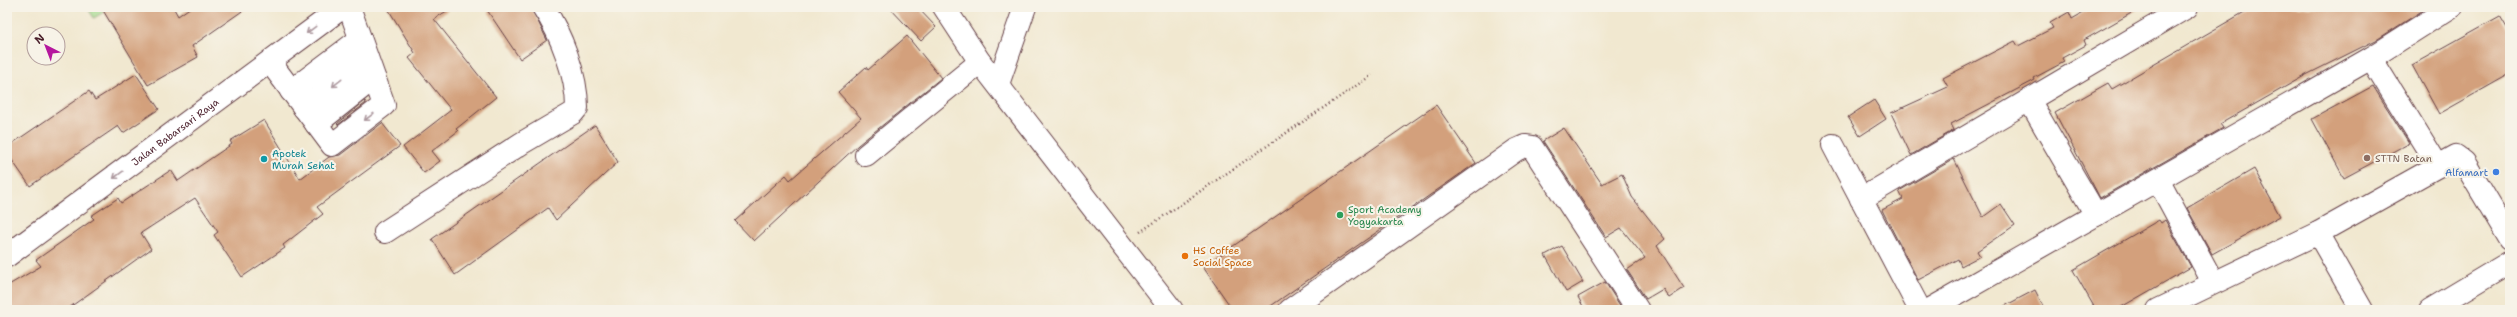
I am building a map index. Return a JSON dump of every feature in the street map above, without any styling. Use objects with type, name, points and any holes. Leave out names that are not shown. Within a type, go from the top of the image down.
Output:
[{"type":"street","name":"Jalan Babarsari Raya","points":[[7,256],[342,7]]},
{"type":"street","points":[[270,62],[332,145],[384,105],[349,7]]},
{"type":"street","points":[[385,232],[527,140],[573,113],[578,108],[570,66],[558,29],[543,7]]},
{"type":"street","points":[[944,7],[980,62],[1123,244],[1172,310]]},
{"type":"street","points":[[998,84],[1025,7]]},
{"type":"street","points":[[1861,199],[2187,7]]},
{"type":"street","points":[[1929,310],[2371,58],[2451,7]]},
{"type":"street","points":[[291,91],[360,39]]},
{"type":"street","points":[[2371,58],[2438,166]]},
{"type":"street","points":[[866,156],[980,62]]},
{"type":"street","points":[[310,116],[371,69]]},
{"type":"street","points":[[2029,100],[2096,215]]},
{"type":"street","points":[[1833,145],[1920,310]]},
{"type":"street","points":[[1290,310],[1516,150],[1525,146],[1532,147],[1638,310]]},
{"type":"street","points":[[2171,307],[2213,282],[2318,233],[2456,156],[2461,159],[2510,239]]},
{"type":"street","points":[[2158,180],[2213,282]]},
{"type":"street","points":[[2318,233],[2362,310]]},
{"type":"street","points":[[2430,310],[2510,262]]},
{"type":"path","points":[[1123,244],[1372,75]]},
{"type":"green space","points":[[87,7],[112,7],[94,18]]},
{"type":"building","points":[[101,7],[173,7],[178,16],[191,7],[248,7],[192,46],[198,57],[148,85]]},
{"type":"building","points":[[387,7],[453,7],[434,19],[496,97],[456,129],[458,131],[432,151],[440,161],[424,173],[403,147],[451,110],[409,58],[415,53]]},
{"type":"building","points":[[485,7],[531,7],[547,40],[520,59]]},
{"type":"building","points":[[889,7],[917,7],[936,27],[921,41]]},
{"type":"building","points":[[2093,7],[2142,7],[2084,40],[2086,45],[2062,58],[2064,62],[2034,78],[2035,80],[1951,124],[1954,130],[1911,155],[1891,113],[1948,87],[1943,78],[2015,41],[2018,46],[2053,28],[2050,23],[2069,12],[2072,19]]},
{"type":"building","points":[[2253,7],[2428,7],[2378,39],[2306,75],[2220,124],[2223,128],[2100,198],[2055,113],[2108,83],[2112,89]]},
{"type":"building","points":[[2500,16],[2510,33],[2510,74],[2439,114],[2412,65]]},
{"type":"building","points":[[907,36],[941,78],[858,145],[754,241],[735,221],[786,175],[790,180],[861,118],[838,92],[866,67],[868,70]]},
{"type":"building","points":[[136,74],[159,109],[123,133],[118,126],[30,186],[7,153],[7,147],[89,91],[95,100]]},
{"type":"building","points":[[2373,86],[2409,143],[2344,178],[2312,119]]},
{"type":"building","points":[[1874,100],[1886,119],[1860,136],[1848,117]]},
{"type":"building","points":[[365,101],[366,103],[338,125],[337,124]]},
{"type":"building","name":"Sport Academy Yogyakarta","points":[[1436,105],[1476,163],[1265,310],[1233,310],[1203,267]]},
{"type":"building","points":[[264,120],[300,179],[329,157],[340,155],[382,123],[400,146],[317,207],[323,214],[283,245],[285,248],[242,277],[214,235],[218,232],[195,198],[141,233],[151,249],[66,310],[7,310],[7,286],[41,266],[36,260],[94,219],[91,216],[118,198],[121,203],[171,170],[178,181],[232,144],[230,141]]},
{"type":"building","points":[[595,125],[618,162],[556,220],[548,208],[455,275],[432,239]]},
{"type":"building","points":[[1564,128],[1602,184],[1622,174],[1632,197],[1665,239],[1657,246],[1684,288],[1669,298],[1663,289],[1646,299],[1627,270],[1645,258],[1621,228],[1606,237],[1543,141]]},
{"type":"building","points":[[1954,159],[1983,217],[2001,204],[2015,225],[1977,251],[1980,256],[1961,266],[1958,259],[1918,280],[1882,210],[1903,199],[1899,191]]},
{"type":"building","points":[[2254,169],[2280,216],[2212,254],[2187,208]]},
{"type":"building","points":[[2159,220],[2161,223],[2165,220],[2191,267],[2116,310],[2096,310],[2073,270]]},
{"type":"building","points":[[1562,246],[1583,282],[1566,292],[1545,255]]},
{"type":"building","points":[[1605,282],[1623,310],[1585,310],[1578,297]]},
{"type":"building","points":[[2035,290],[2045,310],[1997,310]]},
{"type":"place","name":"STTN Batan","points":[[2367,158]]},
{"type":"place","name":"Apotek Murah Sehat","points":[[264,159]]},
{"type":"place","name":"Alfamart","points":[[2496,172]]},
{"type":"place","name":"Sport Academy Yogyakarta","points":[[1340,215]]},
{"type":"place","name":"HS Coffee Social Space","points":[[1185,256]]}]
